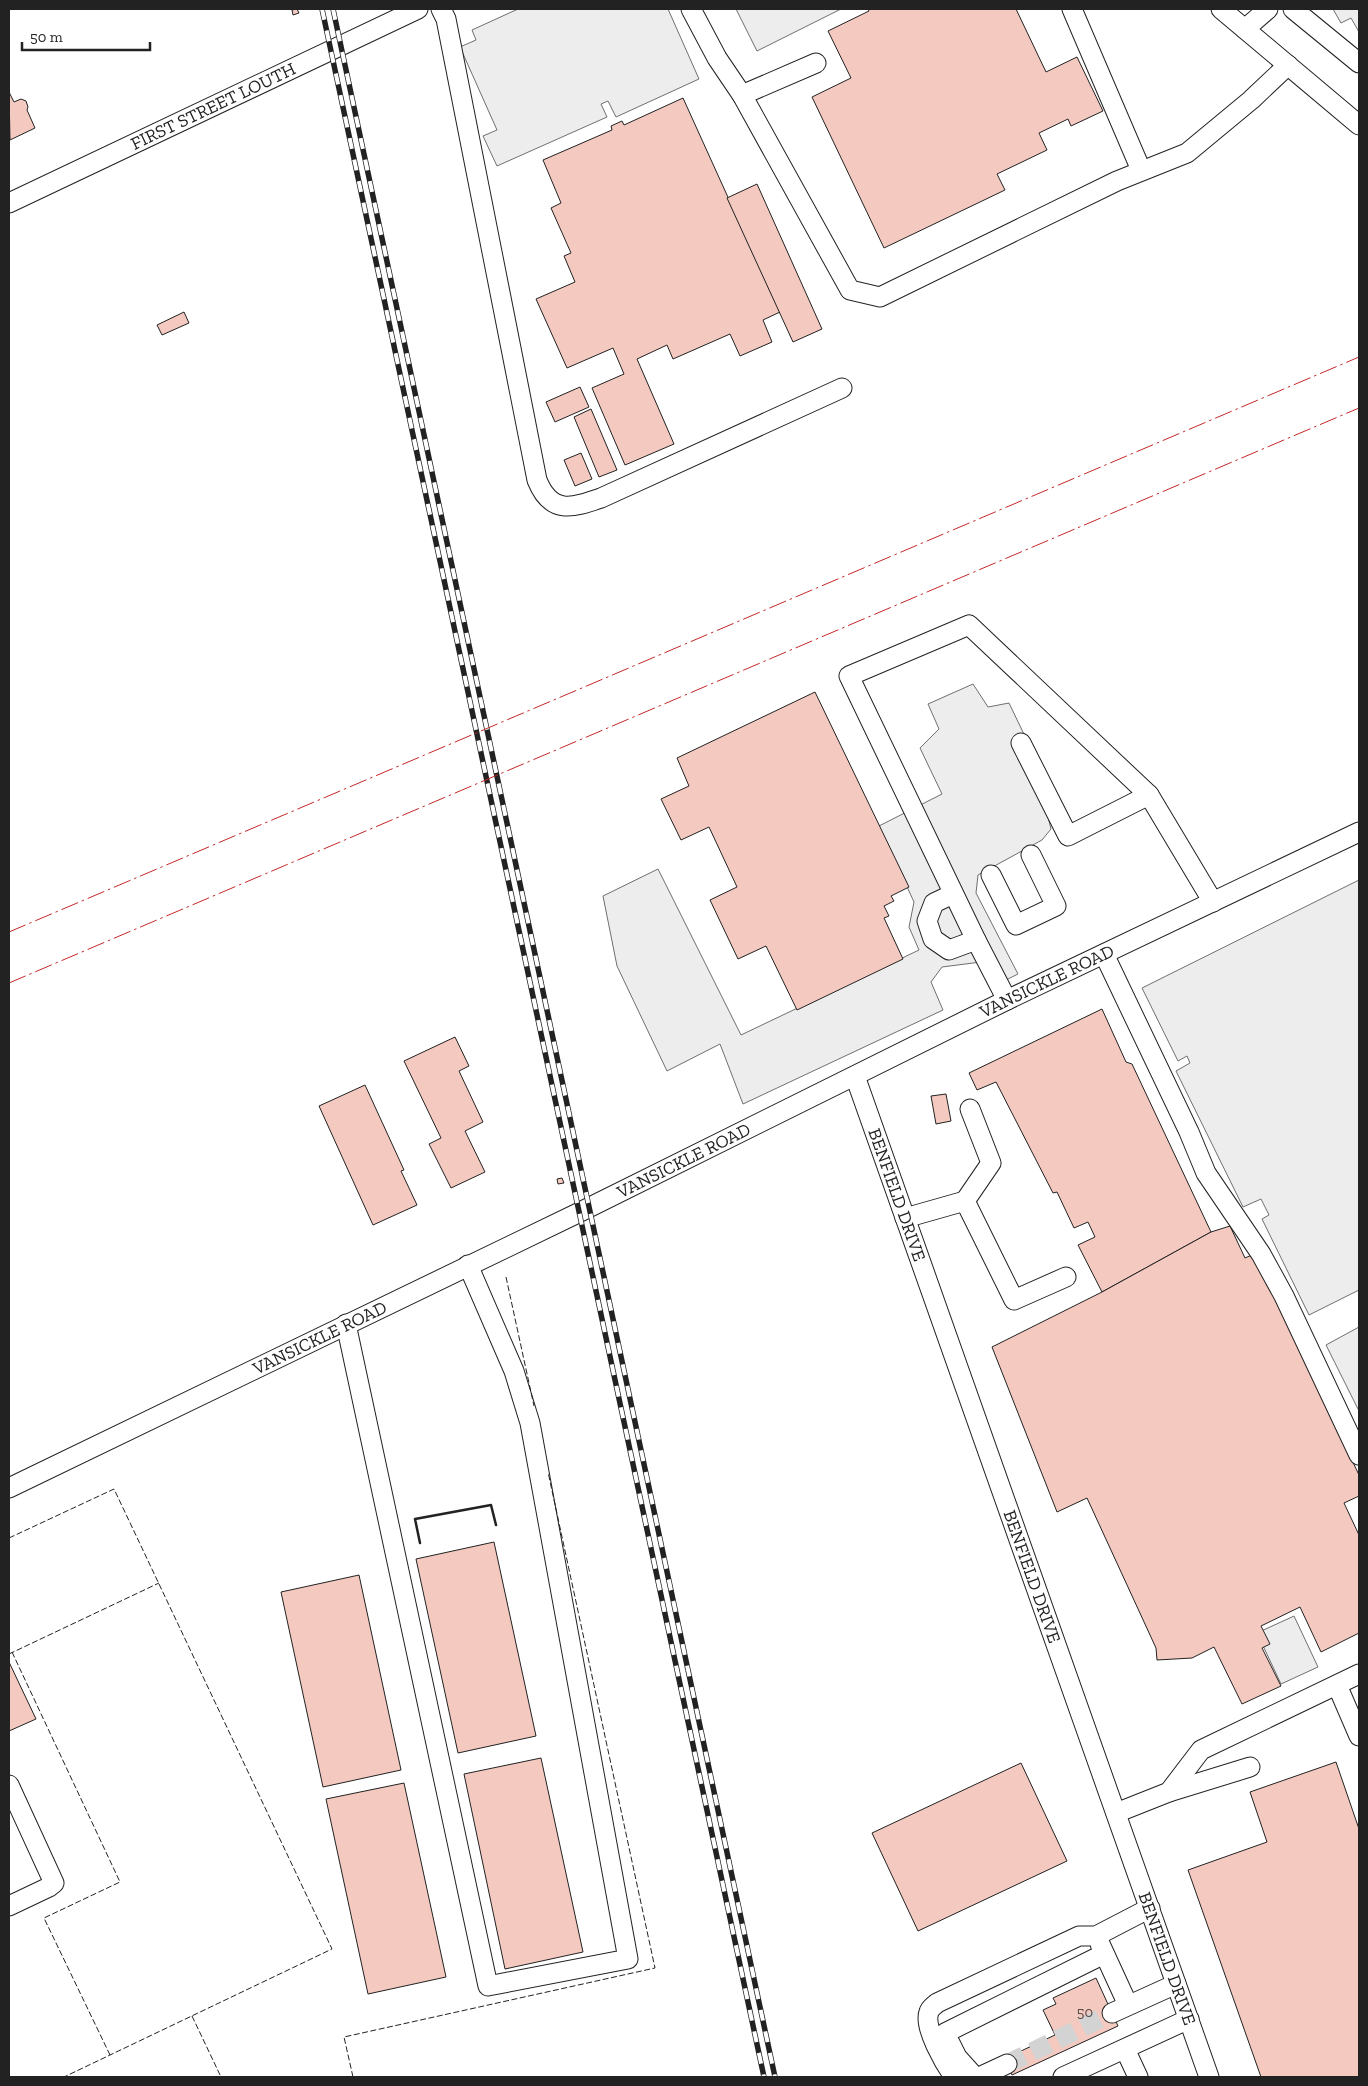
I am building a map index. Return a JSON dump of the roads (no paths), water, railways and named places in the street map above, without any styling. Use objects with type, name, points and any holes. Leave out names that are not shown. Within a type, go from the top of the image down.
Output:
[{"type":"street","name":"FIRST STREET LOUTH","points":[[9,203],[418,9]]},
{"type":"street","points":[[441,9],[446,19],[537,480],[554,503],[568,508],[601,498],[842,388]]},
{"type":"street","points":[[691,9],[716,58],[742,96],[850,290],[880,297],[1141,170],[1187,153],[1251,100],[1288,65]]},
{"type":"street","points":[[1072,9],[1141,170]]},
{"type":"street","points":[[1221,9],[1359,125]]},
{"type":"street","points":[[1245,29],[1268,9]]},
{"type":"street","points":[[1293,9],[1359,64]]},
{"type":"street","points":[[742,96],[816,63]]},
{"type":"street","points":[[1007,1000],[953,894],[849,676],[969,624],[1149,795],[1213,902]]},
{"type":"street","points":[[1021,743],[1068,836],[1149,795]]},
{"type":"street","name":"VANSICKLE ROAD","points":[[9,1488],[468,1266],[1007,1000],[1359,832]]},
{"type":"street","points":[[991,874],[1016,925],[1056,906],[1031,855]]},
{"type":"street","points":[[953,894],[934,903],[927,921],[932,939],[949,950],[976,940]]},
{"type":"street","points":[[1104,954],[1189,1132],[1206,1173],[1261,1254],[1284,1296],[1359,1455]]},
{"type":"street","name":"BENFIELD DRIVE","points":[[855,1076],[1209,2077]]},
{"type":"street","points":[[905,1218],[965,1201],[991,1164],[970,1109]]},
{"type":"street","points":[[965,1201],[1014,1300],[1066,1277]]},
{"type":"street","points":[[346,1324],[488,1986],[628,1958],[530,1424],[514,1371],[468,1266]]},
{"type":"street","points":[[1169,1792],[1201,1750],[1359,1674]]},
{"type":"street","points":[[1337,1684],[1359,1736]]},
{"type":"street","points":[[1116,1812],[1169,1792],[1250,1767]]},
{"type":"street","points":[[9,1785],[54,1883],[9,1906]]},
{"type":"street","points":[[954,2077],[932,2036],[928,2019],[929,2010],[937,2003],[1079,1936],[1096,1936],[1150,1908]]},
{"type":"street","points":[[1096,1936],[1104,1954],[1120,2009],[1176,1984]]},
{"type":"street","points":[[975,2077],[957,2057],[945,2033],[1104,1954]]},
{"type":"street","points":[[1063,2077],[1189,2019]]},
{"type":"street","points":[[1125,2049],[1138,2077]]},
{"type":"street","points":[[980,2077],[1007,2064]]},
{"type":"tunnel","points":[[1007,2064],[1112,2013]]},
{"type":"railway","points":[[322,9],[764,2077]]},
{"type":"railway","points":[[333,9],[775,2077]]}]
